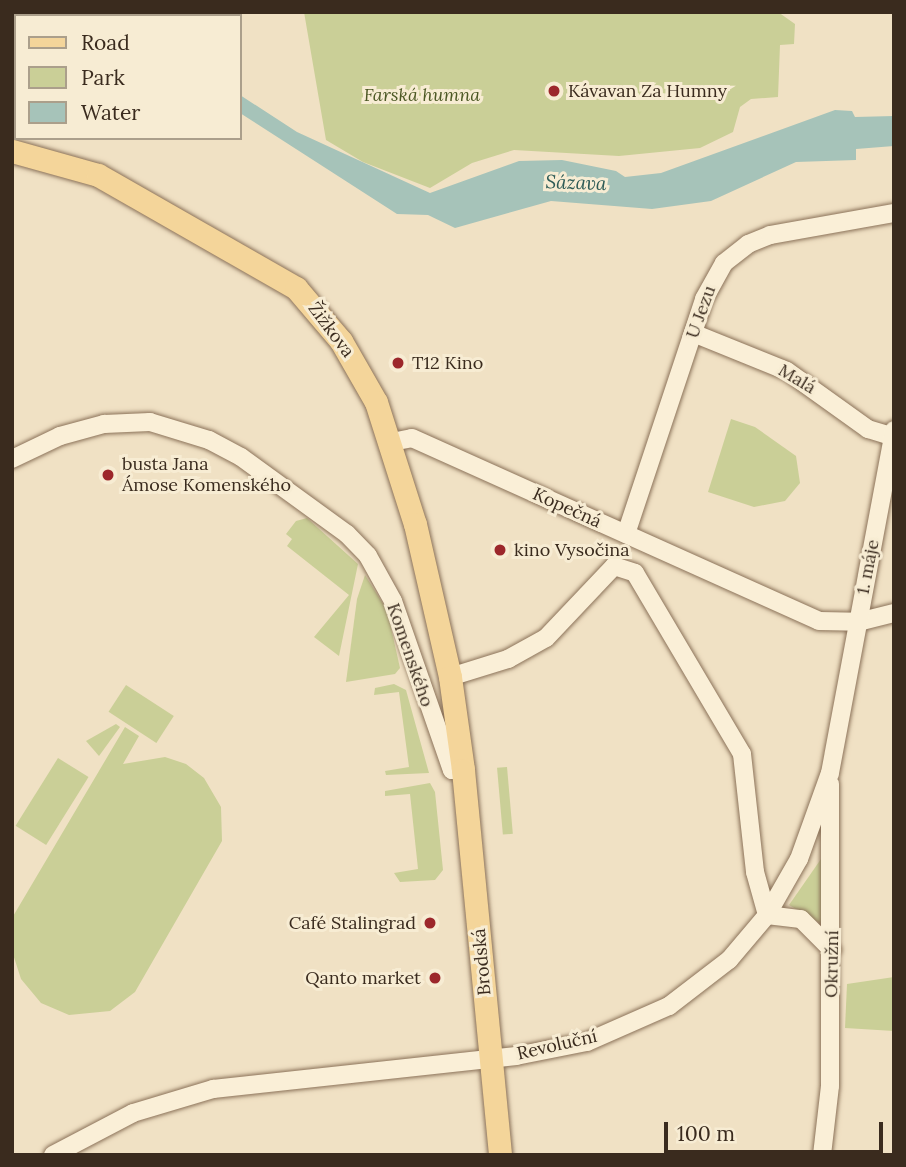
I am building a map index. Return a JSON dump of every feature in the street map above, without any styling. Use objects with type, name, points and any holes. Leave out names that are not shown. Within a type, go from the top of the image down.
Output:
[{"type":"main road","name":"Žižkova","points":[[12,151],[111,182],[296,288],[324,318],[361,372],[392,442],[450,677],[463,770]]},
{"type":"main road","name":"Brodská","points":[[463,770],[500,1155]]},
{"type":"street","name":"U Jezu","points":[[626,534],[714,275],[748,244],[770,235],[894,213]]},
{"type":"street","name":"Malá","points":[[693,333],[787,370],[868,429],[893,434]]},
{"type":"street","name":"Komenského","points":[[12,459],[82,430],[150,422],[209,440],[241,457],[347,534],[368,556],[393,601],[416,676],[452,770],[463,770]]},
{"type":"street","name":"1. máje","points":[[858,622],[893,434]]},
{"type":"street","name":"Kopečná","points":[[392,442],[412,438],[819,621],[858,622],[894,613]]},
{"type":"street","points":[[450,677],[508,659],[546,638],[614,566],[635,573],[668,624],[742,754],[755,872],[767,915],[801,919],[832,950]]},
{"type":"street","name":"Revoluční","points":[[53,1155],[133,1113],[185,1094],[491,1058],[587,1042],[669,1006],[729,960],[767,915],[799,859],[830,772],[858,622]]},
{"type":"street","name":"Okružní","points":[[822,1155],[830,1086],[830,772]]},
{"type":"green space","name":"Farská humna","points":[[304,12],[778,12],[795,24],[794,44],[780,45],[778,97],[751,99],[740,107],[733,132],[700,148],[619,156],[514,150],[472,163],[430,188],[363,162],[326,140]]},
{"type":"green space","points":[[731,419],[755,427],[796,456],[800,483],[785,501],[754,507],[708,492]]},
{"type":"green space","points":[[307,518],[358,564],[339,656],[314,637],[349,595],[287,546],[292,539],[286,534],[296,521]]},
{"type":"green space","points":[[365,575],[387,610],[400,668],[395,674],[346,682],[357,599]]},
{"type":"green space","points":[[394,684],[406,690],[429,773],[386,775],[385,771],[409,767],[399,692],[374,695],[375,688]]},
{"type":"green space","points":[[126,685],[174,716],[156,743],[109,712]]},
{"type":"green space","points":[[116,724],[120,727],[99,756],[86,741]]},
{"type":"green space","points":[[125,727],[139,736],[123,764],[165,757],[186,764],[204,778],[221,807],[222,841],[135,992],[110,1011],[69,1015],[41,1003],[21,979],[12,951],[12,918]]},
{"type":"green space","points":[[58,758],[89,777],[46,845],[16,826]]},
{"type":"green space","points":[[507,767],[513,834],[503,835],[497,768]]},
{"type":"green space","points":[[430,783],[435,792],[443,870],[435,880],[400,882],[394,873],[418,869],[410,794],[385,796],[385,791]]},
{"type":"green space","points":[[821,859],[826,919],[820,923],[789,905]]},
{"type":"green space","points":[[894,977],[894,1031],[845,1028],[847,984]]},
{"type":"water","name":"Sázava","points":[[242,96],[297,132],[430,193],[519,161],[562,160],[616,171],[625,177],[661,173],[835,110],[852,111],[855,117],[894,116],[894,146],[856,149],[856,160],[796,162],[711,201],[652,209],[551,201],[455,228],[428,215],[397,214],[242,114]]},
{"type":"place","name":"Kávavan Za Humny","points":[[554,91]]},
{"type":"place","name":"T12 Kino","points":[[398,363]]},
{"type":"place","name":"busta Jana Ámose Komenského","points":[[108,475]]},
{"type":"place","name":"kino Vysočina","points":[[500,550]]},
{"type":"place","name":"Café Stalingrad","points":[[430,923]]},
{"type":"place","name":"Qanto market","points":[[435,978]]}]
